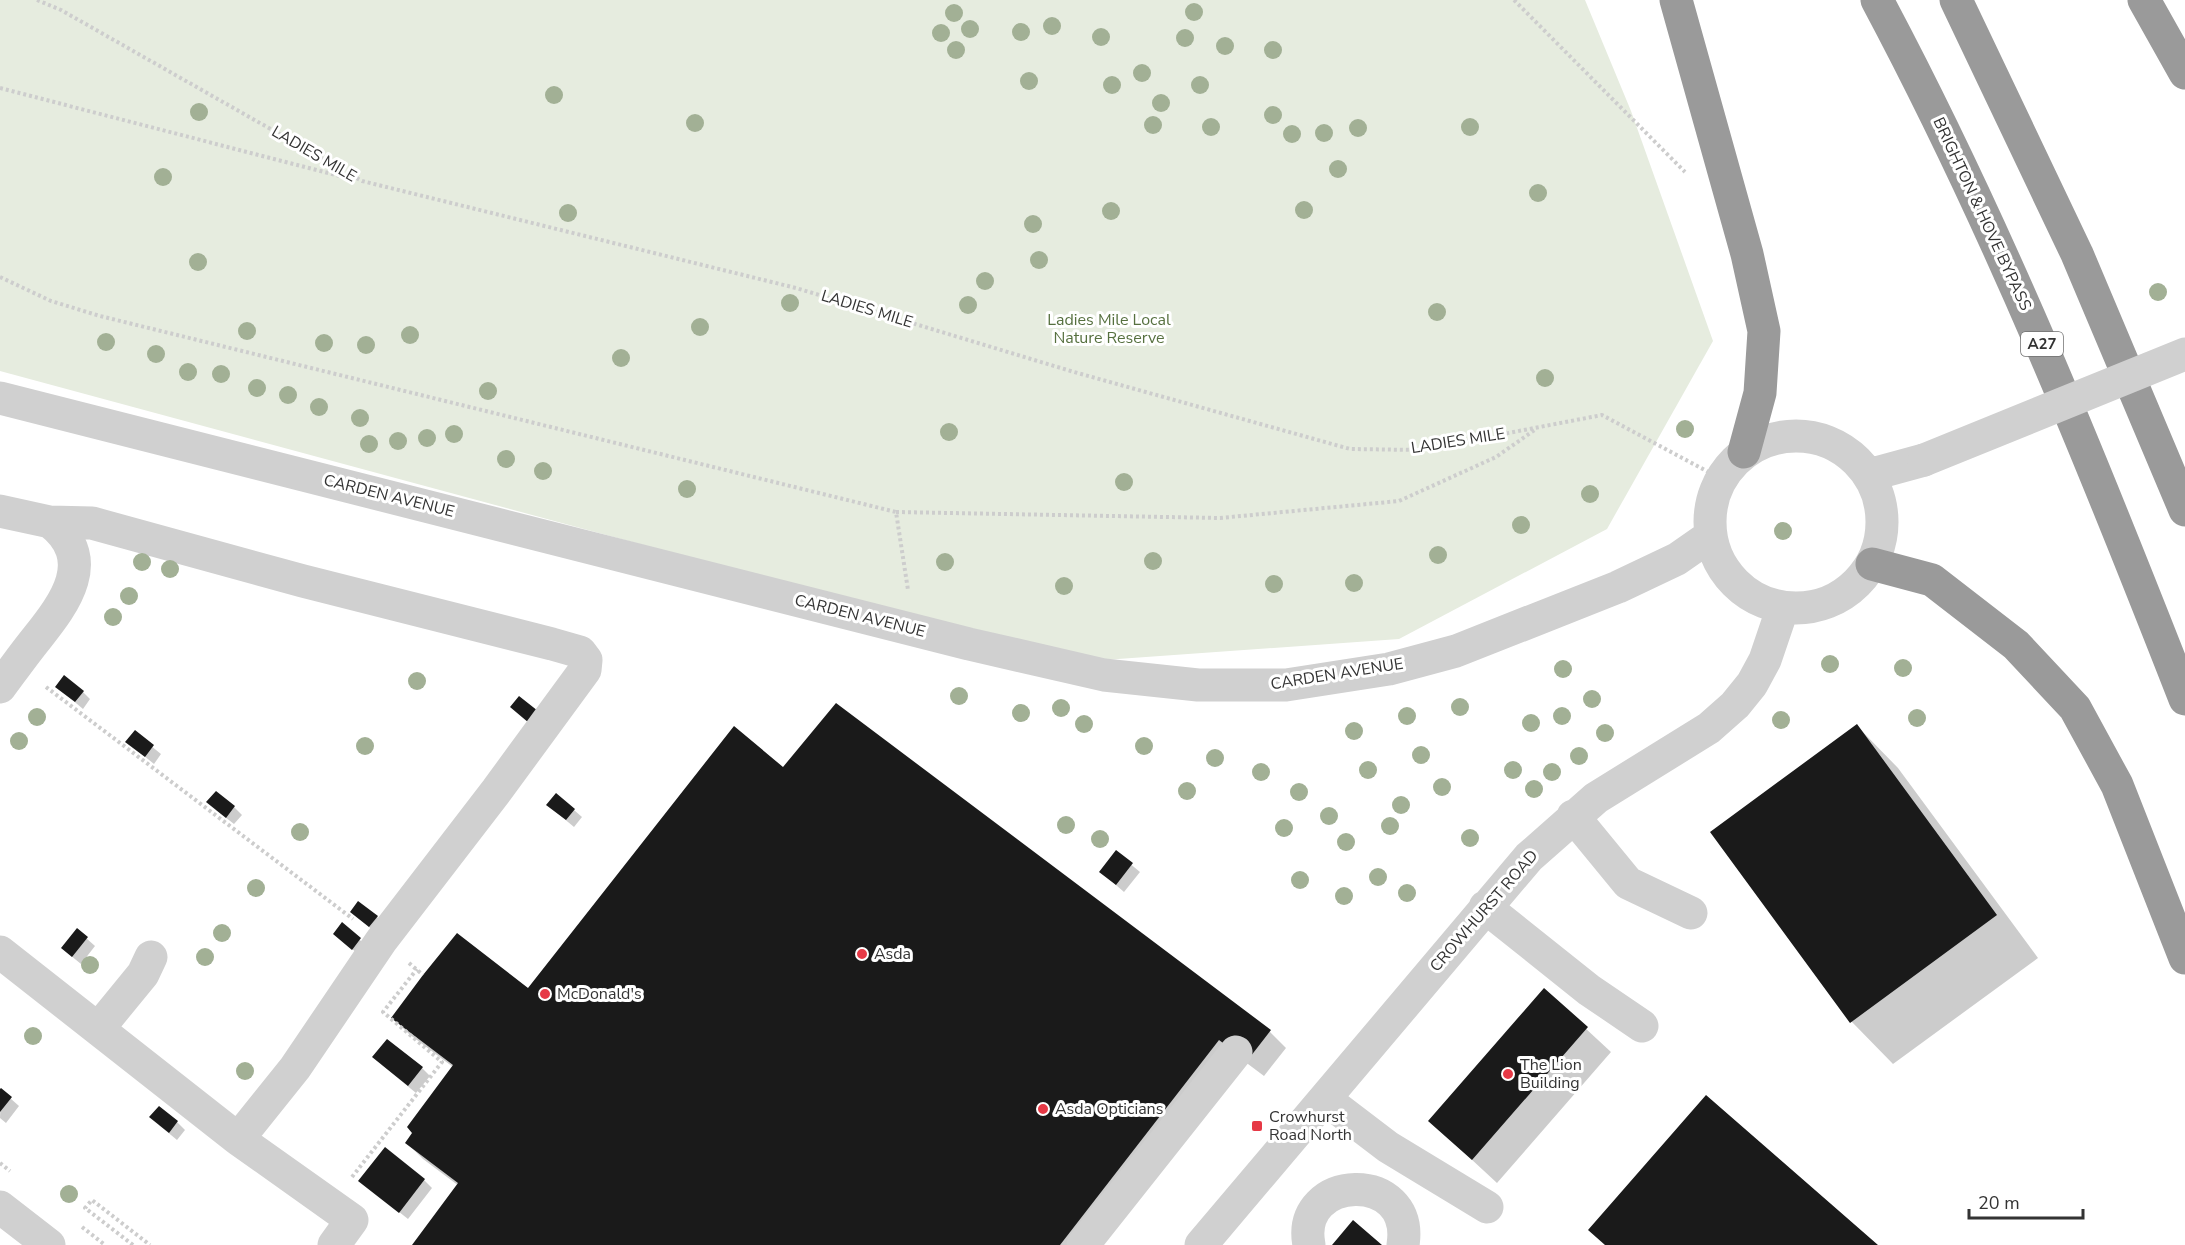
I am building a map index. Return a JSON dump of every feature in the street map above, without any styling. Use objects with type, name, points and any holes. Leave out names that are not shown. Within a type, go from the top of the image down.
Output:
[{"type":"highway","points":[[1676,0],[1747,254],[1764,331],[1760,393],[1744,452]]},
{"type":"highway","name":"BRIGHTON & HOVE BYPASS","points":[[1877,0],[1916,74],[2014,279],[2099,480],[2185,699]]},
{"type":"highway","points":[[1956,0],[2077,254],[2185,510]]},
{"type":"highway","points":[[2144,0],[2185,73]]},
{"type":"highway","points":[[1872,564],[1932,580],[2016,645],[2075,708],[2117,785],[2185,958]]},
{"type":"street","points":[[1869,475],[1924,460],[2185,354]]},
{"type":"street","name":"CARDEN AVENUE","points":[[0,398],[913,629],[1104,675],[1198,686],[1286,685],[1389,669],[1456,651],[1618,587],[1677,559],[1710,536]]},
{"type":"street","points":[[1797,435],[1825,440],[1850,455],[1869,475],[1879,496],[1882,520],[1881,542],[1872,564],[1857,584],[1837,598],[1814,607],[1783,607],[1761,602],[1737,586],[1719,563],[1710,536],[1710,506],[1720,478],[1744,452],[1769,439],[1797,435]]},
{"type":"street","points":[[0,512],[50,522],[92,523],[293,579],[482,625],[580,652],[586,660],[585,670],[497,790],[381,941],[295,1068],[238,1139]]},
{"type":"street","points":[[8,676],[62,606],[74,576],[73,556],[67,540],[50,522]]},
{"type":"street","name":"CROWHURST ROAD","points":[[1201,1245],[1529,857],[1573,816],[1622,780],[1709,728],[1735,705],[1752,684],[1765,660],[1783,607]]},
{"type":"street","points":[[1573,816],[1628,883],[1691,913]]},
{"type":"street","points":[[1485,908],[1589,990],[1642,1026]]},
{"type":"street","points":[[0,952],[238,1139],[352,1220],[334,1245]]},
{"type":"street","points":[[98,1029],[143,974],[151,957]]},
{"type":"street","points":[[1083,1245],[1236,1052]]},
{"type":"street","points":[[1325,1099],[1388,1147],[1487,1207]]},
{"type":"street","points":[[1309,1245],[1310,1222],[1319,1206],[1339,1191],[1357,1188],[1376,1192],[1391,1203],[1401,1219],[1403,1245]]},
{"type":"street","points":[[0,1207],[49,1245]]},
{"type":"path","name":"LADIES MILE","points":[[37,0],[61,10],[362,181],[796,288],[1074,372],[1350,449],[1420,450],[1602,415],[1720,478]]},
{"type":"path","points":[[1514,0],[1686,173]]},
{"type":"path","points":[[0,88],[362,181]]},
{"type":"path","points":[[0,277],[51,301],[100,316],[896,512],[1220,518],[1399,501],[1496,456],[1538,427]]},
{"type":"path","points":[[896,512],[913,629]]},
{"type":"path","points":[[8,676],[92,719],[423,975]]},
{"type":"path","points":[[331,1204],[442,1062],[383,1012],[417,969]]},
{"type":"path","points":[[133,1245],[85,1208],[92,1200],[150,1245]]},
{"type":"green space","name":"Ladies Mile Local Nature Reserve","points":[[0,0],[1585,0],[1631,111],[1713,341],[1607,529],[1399,639],[1076,662],[0,371]]},
{"type":"building","points":[[64,675],[84,691],[75,702],[55,687]]},
{"type":"building","points":[[519,696],[538,711],[529,723],[510,707]]},
{"type":"building","name":"Asda","points":[[836,703],[1271,1030],[1247,1061],[1219,1040],[1060,1245],[412,1245],[458,1183],[405,1143],[412,1133],[407,1127],[453,1065],[391,1018],[423,975],[457,933],[528,988],[734,726],[783,767]]},
{"type":"building","points":[[1857,724],[1997,915],[1850,1023],[1710,832]]},
{"type":"building","points":[[135,730],[154,745],[145,757],[125,742]]},
{"type":"building","points":[[216,791],[235,806],[226,818],[206,802]]},
{"type":"building","points":[[556,793],[575,809],[566,820],[546,805]]},
{"type":"building","points":[[1116,850],[1133,863],[1116,885],[1099,872]]},
{"type":"building","points":[[358,901],[378,916],[369,927],[350,912]]},
{"type":"building","points":[[342,922],[361,938],[352,950],[333,934]]},
{"type":"building","points":[[77,928],[88,937],[72,957],[61,948]]},
{"type":"building","name":"The Lion Building","points":[[1544,988],[1588,1027],[1472,1160],[1428,1121]]},
{"type":"building","points":[[387,1039],[423,1067],[408,1086],[372,1057]]},
{"type":"building","points":[[0,1089],[12,1097],[0,1112]]},
{"type":"building","points":[[1706,1095],[1878,1245],[1605,1245],[1588,1230]]},
{"type":"building","points":[[159,1106],[178,1121],[169,1133],[149,1117]]},
{"type":"building","points":[[385,1147],[425,1179],[399,1213],[358,1181]]},
{"type":"building","points":[[1353,1220],[1382,1245],[1332,1245]]},
{"type":"place","name":"Asda","points":[[862,954]]},
{"type":"place","name":"McDonald's","points":[[545,994]]},
{"type":"place","name":"The Lion Building","points":[[1508,1074]]},
{"type":"place","name":"Asda Opticians","points":[[1043,1109]]},
{"type":"place","name":"Crowhurst Road North","points":[[1257,1126]]}]
